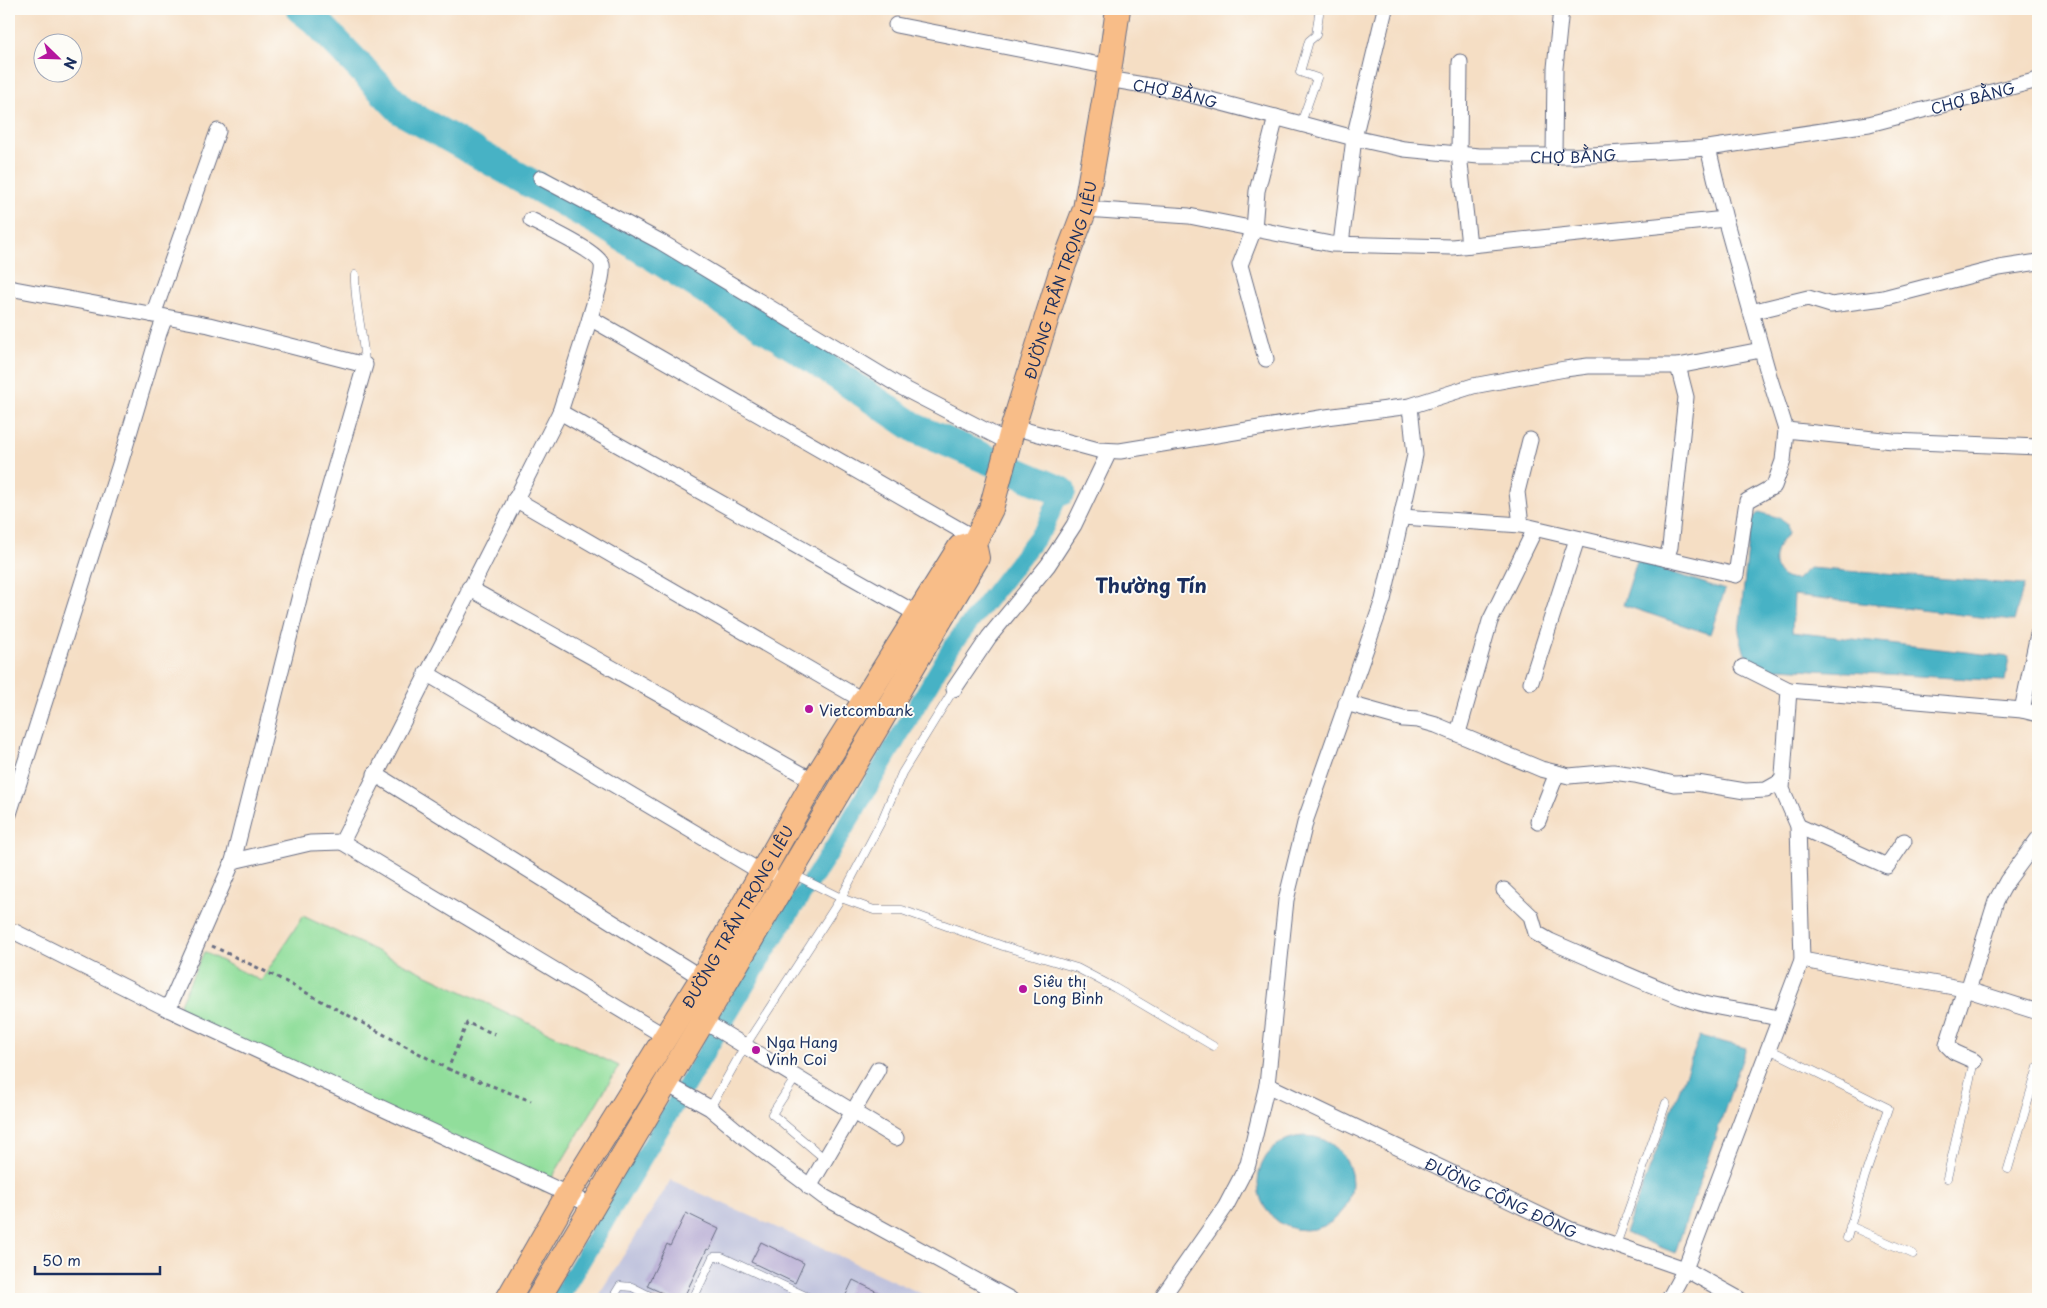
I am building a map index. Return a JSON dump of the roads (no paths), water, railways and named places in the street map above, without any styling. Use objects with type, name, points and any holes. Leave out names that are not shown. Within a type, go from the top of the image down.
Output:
[{"type":"main road","name":"ĐƯỜNG TRẦN TRỌNG LIÊU","points":[[538,1299],[666,1083],[707,1022],[794,877],[977,558],[975,541],[991,509],[1011,435],[1060,275],[1084,209],[1109,73],[1118,9]]},
{"type":"main road","name":"ĐƯỜNG TRẦN TRỌNG LIÊU","points":[[508,1299],[567,1196],[702,978],[814,781],[960,547],[975,541]]},
{"type":"street","points":[[1341,244],[1354,138],[1385,9]]},
{"type":"street","points":[[1554,156],[1556,68],[1561,9]]},
{"type":"street","name":"CHỢ BẰNG","points":[[896,25],[1109,73],[1354,138],[1404,148],[1479,156],[1554,156],[1708,148],[1869,124],[2038,80]]},
{"type":"street","points":[[1460,62],[1459,154],[1469,245]]},
{"type":"street","points":[[1266,359],[1240,265],[1254,229],[1257,191],[1276,117]]},
{"type":"street","points":[[9,814],[120,464],[144,379],[159,316],[218,131]]},
{"type":"street","points":[[1402,518],[1528,527],[1736,574],[1747,501],[1774,486],[1783,461],[1786,430],[1761,350],[1725,219],[1708,148]]},
{"type":"street","points":[[541,178],[661,242],[903,388],[1011,435],[1109,452],[1326,417],[1410,406],[1473,386],[1565,369],[1588,366],[1678,366],[1761,350]]},
{"type":"street","points":[[1084,209],[1189,216],[1341,244],[1452,247],[1725,219]]},
{"type":"street","points":[[342,842],[469,588],[560,412],[590,318],[602,272],[602,264],[598,258],[531,220]]},
{"type":"street","points":[[1751,312],[1808,298],[1832,305],[1883,298],[1999,268],[2038,262]]},
{"type":"street","points":[[9,288],[209,325],[365,365],[311,551],[233,861],[168,1009]]},
{"type":"street","points":[[590,318],[975,541]]},
{"type":"street","points":[[1666,559],[1670,547],[1686,397],[1678,366]]},
{"type":"street","points":[[1161,1299],[1226,1206],[1248,1164],[1268,1085],[1286,900],[1306,820],[1383,600],[1415,455],[1410,406]]},
{"type":"street","points":[[560,412],[917,614]]},
{"type":"street","points":[[1786,430],[1893,441],[2038,448]]},
{"type":"street","points":[[1458,733],[1490,621],[1528,527],[1517,492],[1530,440]]},
{"type":"street","points":[[954,689],[989,636],[1048,565],[1074,525],[1109,452]]},
{"type":"street","points":[[515,499],[864,701]]},
{"type":"street","points":[[1531,682],[1578,539]]},
{"type":"street","points":[[469,588],[814,781]]},
{"type":"street","points":[[2022,710],[2038,634]]},
{"type":"street","points":[[1743,667],[1789,690],[2022,710],[2038,714]]},
{"type":"street","points":[[426,673],[761,872],[794,877]]},
{"type":"street","points":[[1669,1299],[1685,1269],[1802,960],[1798,826],[1782,789],[1789,690]]},
{"type":"street","points":[[1346,703],[1403,719],[1418,720],[1458,733],[1541,769],[1557,773],[1582,776],[1613,772],[1635,774],[1674,784],[1697,783],[1745,791],[1766,790],[1782,781]]},
{"type":"street","points":[[1538,821],[1557,773]]},
{"type":"street","points":[[375,774],[702,978]]},
{"type":"street","points":[[1798,826],[1886,866],[1904,841]]},
{"type":"street","points":[[1974,1061],[1948,1048],[1947,1045],[1996,901],[2007,881],[2038,839]]},
{"type":"street","points":[[233,861],[310,843],[342,842],[666,1037]]},
{"type":"street","points":[[1504,890],[1531,916],[1536,933],[1550,941],[1688,999],[1717,1008],[1755,1012],[1780,1019]]},
{"type":"street","points":[[9,933],[15,932],[168,1009],[567,1196],[593,1206]]},
{"type":"street","points":[[1802,960],[1966,990],[2038,1012]]},
{"type":"street","points":[[707,1022],[896,1138]]},
{"type":"street","points":[[809,1186],[878,1069]]},
{"type":"street","points":[[666,1083],[709,1108],[824,1197],[1010,1299]]},
{"type":"street","name":"ĐƯỜNG CỔNG ĐÔNG","points":[[1268,1085],[1568,1229],[1685,1269],[1739,1299]]},
{"type":"lane","points":[[1301,123],[1317,78],[1300,72],[1309,41],[1316,35],[1319,14]]},
{"type":"lane","points":[[355,275],[354,289],[364,344],[365,365]]},
{"type":"lane","points":[[709,1108],[745,1046],[838,897],[882,820],[902,773],[954,689]]},
{"type":"lane","points":[[794,877],[838,897],[874,910],[902,910],[1003,946],[1077,968],[1115,988],[1213,1046]]},
{"type":"lane","points":[[1769,1049],[1888,1108],[1847,1238]]},
{"type":"lane","points":[[1947,1178],[1974,1061]]},
{"type":"lane","points":[[2008,1169],[2038,1067]]},
{"type":"lane","points":[[796,1077],[772,1114],[825,1159]]},
{"type":"lane","points":[[1616,1245],[1666,1103]]},
{"type":"lane","points":[[1850,1226],[1913,1254]]},
{"type":"lane","points":[[693,1299],[713,1257],[722,1256],[812,1299]]},
{"type":"lane","points":[[612,1299],[620,1286],[632,1287],[656,1299]]},
{"type":"water","points":[[1759,512],[1780,518],[1787,523],[1788,534],[1778,547],[1775,554],[1775,562],[1776,569],[1787,578],[1796,580],[1809,568],[2024,585],[2014,621],[1794,595],[1792,632],[2009,657],[2005,681],[1779,668],[1777,677],[1756,666],[1748,659],[1744,651],[1739,632],[1751,520]]},
{"type":"water","points":[[1637,561],[1725,590],[1710,634],[1623,605]]},
{"type":"water","points":[[1700,1036],[1746,1048],[1675,1253],[1625,1233]]},
{"type":"water","points":[[1305,1136],[1323,1140],[1338,1150],[1348,1165],[1352,1183],[1348,1201],[1338,1216],[1323,1226],[1305,1230],[1287,1226],[1272,1216],[1262,1201],[1258,1183],[1262,1165],[1272,1150],[1287,1140]]},
{"type":"waterway","points":[[301,9],[314,19],[402,111],[603,224],[803,352],[917,429],[1061,491]]},
{"type":"waterway","points":[[559,1299],[778,932],[837,842],[952,646],[1045,527],[1061,491]]},
{"type":"place","name":"Vietcombank","points":[[809,709]]},
{"type":"place","name":"Siêu thị Long Bình","points":[[1023,989]]},
{"type":"place","name":"Nga Hang Vinh Coi","points":[[756,1050]]},
{"type":"district","name":"Thường Tín","points":[[1151,585]]}]
